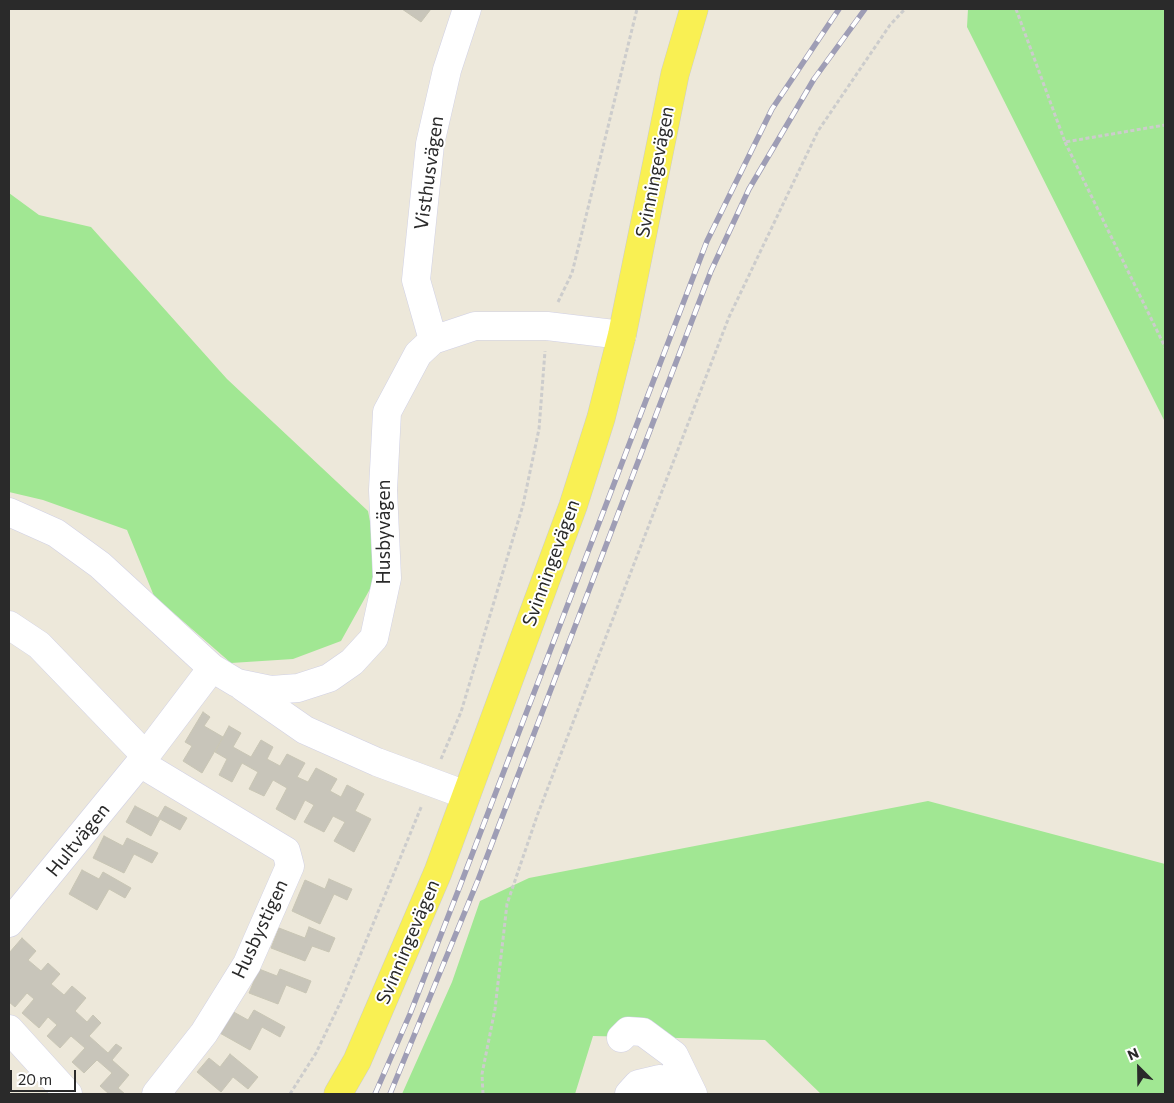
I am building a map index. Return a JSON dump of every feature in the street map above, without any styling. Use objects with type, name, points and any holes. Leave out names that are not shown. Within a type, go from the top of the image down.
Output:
[{"type":"main road","name":"Svinningevägen","points":[[338,1094],[357,1061],[434,881],[573,506],[601,418],[622,335],[675,74],[694,9]]},
{"type":"street","name":"Visthusvägen","points":[[433,340],[416,280],[430,144],[447,70],[467,9]]},
{"type":"street","name":"Husbyvägen","points":[[9,512],[56,533],[100,565],[212,668],[237,684],[271,690],[306,685],[329,678],[352,662],[374,638],[387,578],[383,490],[387,412],[418,354],[433,340],[475,326],[547,326],[622,335]]},
{"type":"street","points":[[9,625],[39,645],[143,759]]},
{"type":"street","name":"Hultvägen","points":[[9,923],[143,759],[212,668]]},
{"type":"street","points":[[237,684],[305,730],[431,784],[466,795]]},
{"type":"street","name":"Husbystigen","points":[[143,759],[286,851],[290,866],[247,964],[204,1033],[156,1094]]},
{"type":"street","points":[[9,1029],[68,1094]]},
{"type":"street","points":[[621,1038],[628,1031],[644,1032],[674,1055],[690,1088]]},
{"type":"street","points":[[629,1094],[638,1084],[659,1079],[690,1088]]},
{"type":"path","points":[[290,1094],[316,1053],[343,997],[461,712],[523,505],[539,429],[547,326],[572,274],[637,9]]},
{"type":"path","points":[[483,1094],[482,1074],[495,1009],[507,904],[537,816],[729,317],[818,131],[890,25],[905,9]]},
{"type":"path","points":[[1016,9],[1065,142],[1165,347]]},
{"type":"path","points":[[1065,142],[1165,125]]},
{"type":"green space","points":[[968,9],[1165,9],[1165,422],[967,27]]},
{"type":"green space","points":[[9,193],[39,215],[91,227],[227,379],[368,511],[380,571],[341,641],[293,659],[231,663],[154,596],[127,530],[43,500],[9,492]]},
{"type":"green space","points":[[928,801],[1165,864],[1165,1094],[821,1094],[765,1040],[593,1036],[575,1094],[402,1094],[452,982],[480,901],[529,878]]},
{"type":"building","points":[[402,9],[431,9],[421,22]]},
{"type":"building","points":[[203,712],[210,717],[204,726],[223,737],[202,773],[183,761],[192,746],[185,742]]},
{"type":"building","points":[[229,726],[241,733],[233,747],[251,757],[261,740],[273,747],[267,759],[280,766],[287,754],[305,763],[297,777],[308,782],[316,768],[337,779],[330,791],[341,797],[347,785],[364,794],[355,811],[371,819],[354,852],[334,841],[345,822],[333,816],[324,832],[304,822],[314,805],[305,800],[295,820],[276,809],[287,788],[273,780],[264,796],[249,789],[258,772],[242,763],[232,782],[219,775],[227,759],[215,752]]},
{"type":"building","points":[[135,806],[158,818],[165,806],[187,818],[180,830],[160,819],[151,836],[126,822]]},
{"type":"building","points":[[104,836],[123,846],[127,838],[158,853],[152,863],[134,854],[124,873],[93,858]]},
{"type":"building","points":[[82,870],[99,879],[103,872],[131,888],[125,898],[109,889],[97,910],[69,894]]},
{"type":"building","points":[[329,879],[352,889],[347,900],[334,894],[320,924],[292,911],[305,880],[325,889]]},
{"type":"building","points":[[309,927],[335,938],[329,952],[312,946],[305,961],[271,948],[279,928],[305,938]]},
{"type":"building","points":[[22,938],[36,951],[28,960],[41,971],[48,963],[60,974],[51,984],[64,995],[72,986],[86,998],[75,1011],[87,1022],[93,1015],[101,1023],[89,1036],[108,1053],[116,1044],[122,1048],[112,1060],[129,1075],[118,1088],[125,1094],[109,1094],[100,1086],[112,1073],[97,1060],[84,1073],[72,1062],[85,1048],[71,1036],[60,1048],[47,1036],[57,1025],[48,1017],[39,1028],[22,1013],[34,999],[27,993],[15,1007],[9,1002],[9,953]]},
{"type":"building","points":[[259,969],[277,976],[280,969],[311,981],[306,993],[286,985],[278,1004],[249,993]]},
{"type":"building","points":[[230,1010],[248,1020],[254,1010],[285,1027],[280,1037],[262,1027],[250,1050],[218,1032]]},
{"type":"building","points":[[230,1054],[258,1077],[248,1089],[233,1077],[221,1092],[197,1072],[209,1058],[220,1067]]},
{"type":"railway","points":[[375,1094],[410,1014],[460,886],[707,241],[772,109],[839,9]]},
{"type":"railway","points":[[390,1094],[478,880],[711,271],[749,189],[814,79],[865,9]]}]
